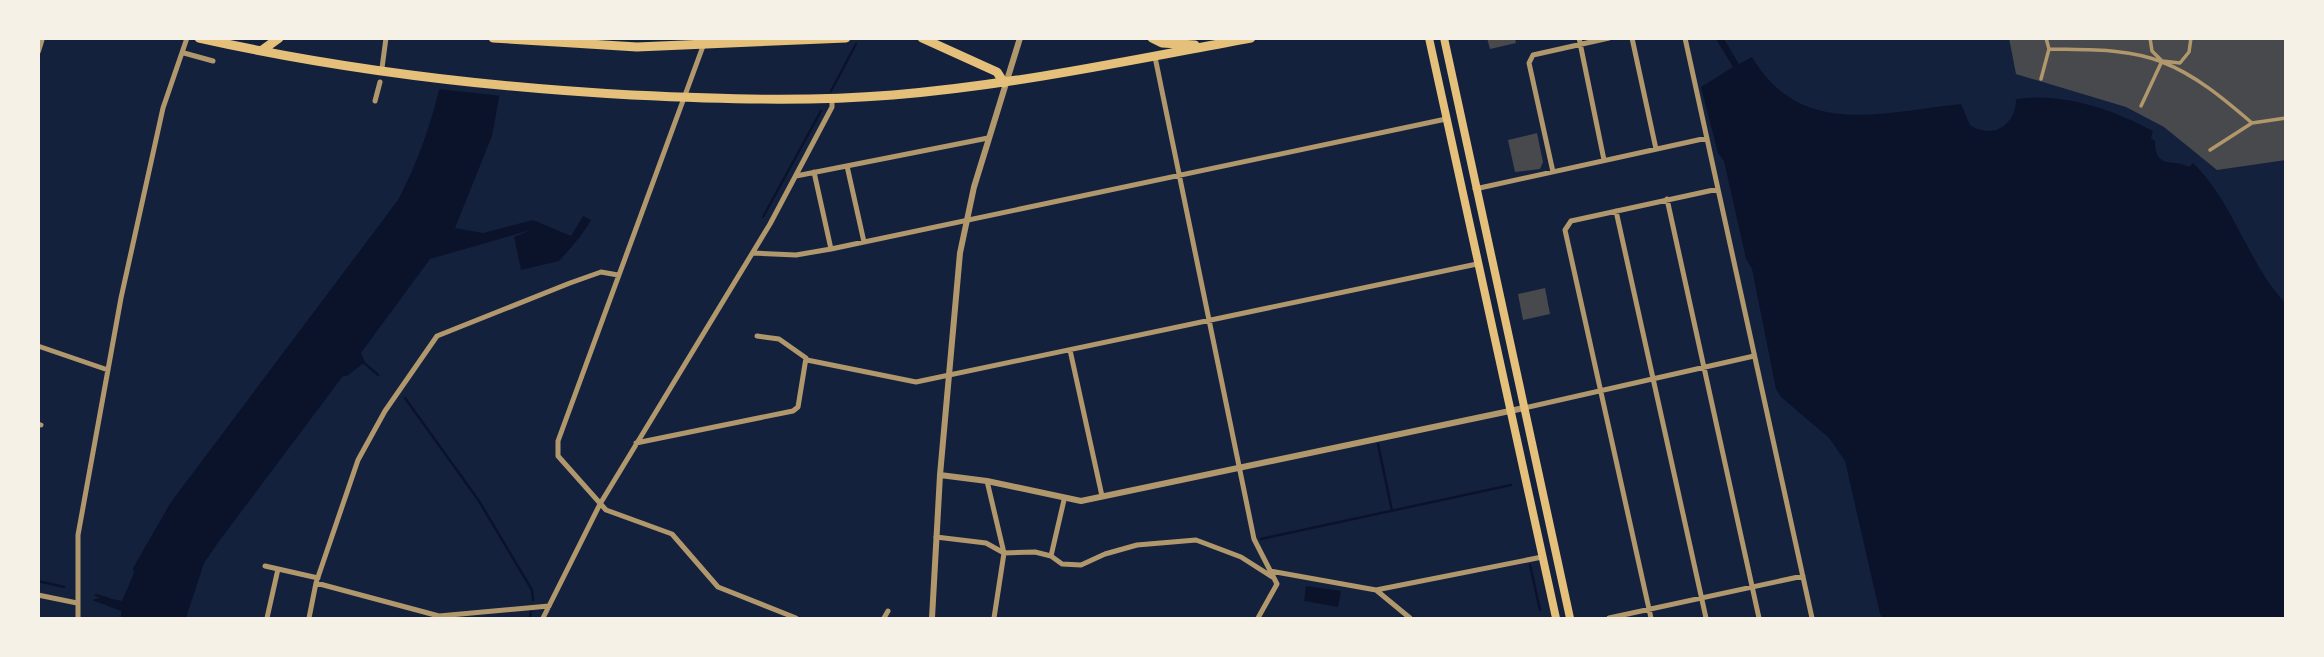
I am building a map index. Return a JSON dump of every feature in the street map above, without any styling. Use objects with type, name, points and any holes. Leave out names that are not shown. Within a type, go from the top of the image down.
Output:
[{"type":"highway","points":[[199,38],[404,76],[542,90],[684,97],[832,99],[1004,83],[1251,38]]},
{"type":"highway","points":[[260,51],[279,38]]},
{"type":"highway","points":[[493,38],[546,43],[846,38]]},
{"type":"highway","points":[[922,38],[997,72],[1004,83]]},
{"type":"highway","points":[[1152,38],[1176,45],[1221,44]]},
{"type":"main road","points":[[1429,38],[1556,618]]},
{"type":"main road","points":[[1444,38],[1570,618]]},
{"type":"street","points":[[38,51],[42,38]]},
{"type":"street","points":[[78,618],[78,535],[108,370],[163,107],[187,38]]},
{"type":"street","points":[[382,68],[386,38]]},
{"type":"street","points":[[932,618],[940,475],[966,218],[1004,83],[1020,38]]},
{"type":"street","points":[[1553,172],[1529,63],[1533,55],[1580,41],[1609,38]]},
{"type":"street","points":[[1632,38],[1656,149]]},
{"type":"street","points":[[1685,38],[1812,618]]},
{"type":"street","points":[[2041,79],[2049,49],[2046,38]]},
{"type":"street","points":[[2150,38],[2152,51],[2162,61],[2216,92],[2252,123]]},
{"type":"street","points":[[2049,49],[2105,51],[2180,64],[2189,51],[2192,38]]},
{"type":"street","points":[[1580,41],[1604,160]]},
{"type":"street","points":[[705,42],[557,447],[564,466],[606,510],[672,534],[703,572],[723,590],[792,617]]},
{"type":"street","points":[[184,53],[213,61]]},
{"type":"street","points":[[1155,57],[1254,539],[1277,584],[1258,618]]},
{"type":"street","points":[[2141,106],[2162,61]]},
{"type":"street","points":[[374,101],[380,82]]},
{"type":"street","points":[[543,618],[600,504],[796,176],[832,107],[832,99]]},
{"type":"street","points":[[2210,150],[2252,123],[2286,118]]},
{"type":"street","points":[[752,253],[796,255],[831,249],[966,218],[1446,119]]},
{"type":"street","points":[[796,176],[988,138]]},
{"type":"street","points":[[1475,189],[1707,138]]},
{"type":"street","points":[[847,166],[864,242]]},
{"type":"street","points":[[814,172],[831,249]]},
{"type":"street","points":[[1651,618],[1565,230],[1571,221],[1718,189]]},
{"type":"street","points":[[1667,199],[1759,618]]},
{"type":"street","points":[[1616,211],[1706,618]]},
{"type":"street","points":[[757,336],[779,339],[807,360],[916,382],[1477,264]]},
{"type":"street","points":[[309,618],[317,581],[358,460],[385,411],[437,335],[601,272],[618,275]]},
{"type":"street","points":[[38,346],[108,370]]},
{"type":"street","points":[[1070,350],[1102,496]]},
{"type":"street","points":[[940,475],[988,481],[1064,500],[1081,501],[1524,408],[1754,356]]},
{"type":"street","points":[[636,443],[793,411],[798,407],[807,360]]},
{"type":"street","points":[[988,481],[1004,553],[994,618]]},
{"type":"street","points":[[1051,556],[1064,500]]},
{"type":"street","points":[[936,537],[986,543],[1004,553],[1035,552],[1051,556],[1062,564],[1081,565],[1105,554],[1138,545],[1196,540],[1241,557],[1276,580]]},
{"type":"street","points":[[1270,571],[1377,590],[1542,557]]},
{"type":"street","points":[[265,566],[439,616],[549,606]]},
{"type":"street","points":[[267,618],[278,569]]},
{"type":"street","points":[[1609,618],[1803,576]]},
{"type":"street","points":[[1377,590],[1410,618]]},
{"type":"street","points":[[38,594],[77,603]]},
{"type":"street","points":[[884,618],[888,611]]},
{"type":"water","points":[[510,39],[492,136],[455,228],[483,233],[533,220],[571,236],[583,216],[591,220],[580,237],[559,261],[521,270],[514,237],[531,230],[430,259],[361,353],[365,362],[347,376],[343,376],[204,563],[186,618],[121,618],[121,611],[92,600],[102,597],[122,601],[134,573],[133,568],[171,502],[398,200],[428,128],[447,53]]},
{"type":"water","points":[[1716,39],[1724,39],[1739,64],[1752,57],[1772,83],[1794,100],[1819,110],[1873,114],[1961,104],[1970,125],[1987,131],[2008,123],[2016,99],[2034,97],[2069,100],[2104,109],[2153,131],[2151,138],[2155,141],[2158,156],[2162,160],[2189,167],[2193,163],[2219,196],[2260,269],[2285,303],[2285,618],[1883,618],[1845,461],[1829,438],[1781,397],[1776,389],[1752,269],[1746,259],[1724,161],[1718,153],[1701,87],[1733,67]]},
{"type":"water","points":[[1306,586],[1341,591],[1338,607],[1304,601]]},
{"type":"pier","points":[[445,38],[513,38],[503,96],[437,89]]},
{"type":"building","points":[[1487,38],[1515,38],[1516,43],[1490,49]]},
{"type":"building","points":[[2009,38],[2286,38],[2286,160],[2217,170],[2164,127],[2126,107],[2016,74]]},
{"type":"building","points":[[1537,133],[1543,162],[1540,169],[1515,172],[1508,140]]},
{"type":"building","points":[[1545,288],[1550,314],[1523,320],[1518,294]]},
{"type":"waterway","points":[[831,91],[856,44]]},
{"type":"waterway","points":[[763,217],[821,111]]},
{"type":"waterway","points":[[362,361],[378,375]]},
{"type":"waterway","points":[[405,398],[479,501],[532,590],[533,600]]},
{"type":"waterway","points":[[1378,444],[1392,511]]},
{"type":"waterway","points":[[1261,539],[1511,485]]},
{"type":"waterway","points":[[1530,565],[1540,610]]},
{"type":"waterway","points":[[38,581],[64,587]]},
{"type":"waterway","points":[[96,595],[109,599]]},
{"type":"waterway","points":[[530,618],[531,612]]}]
